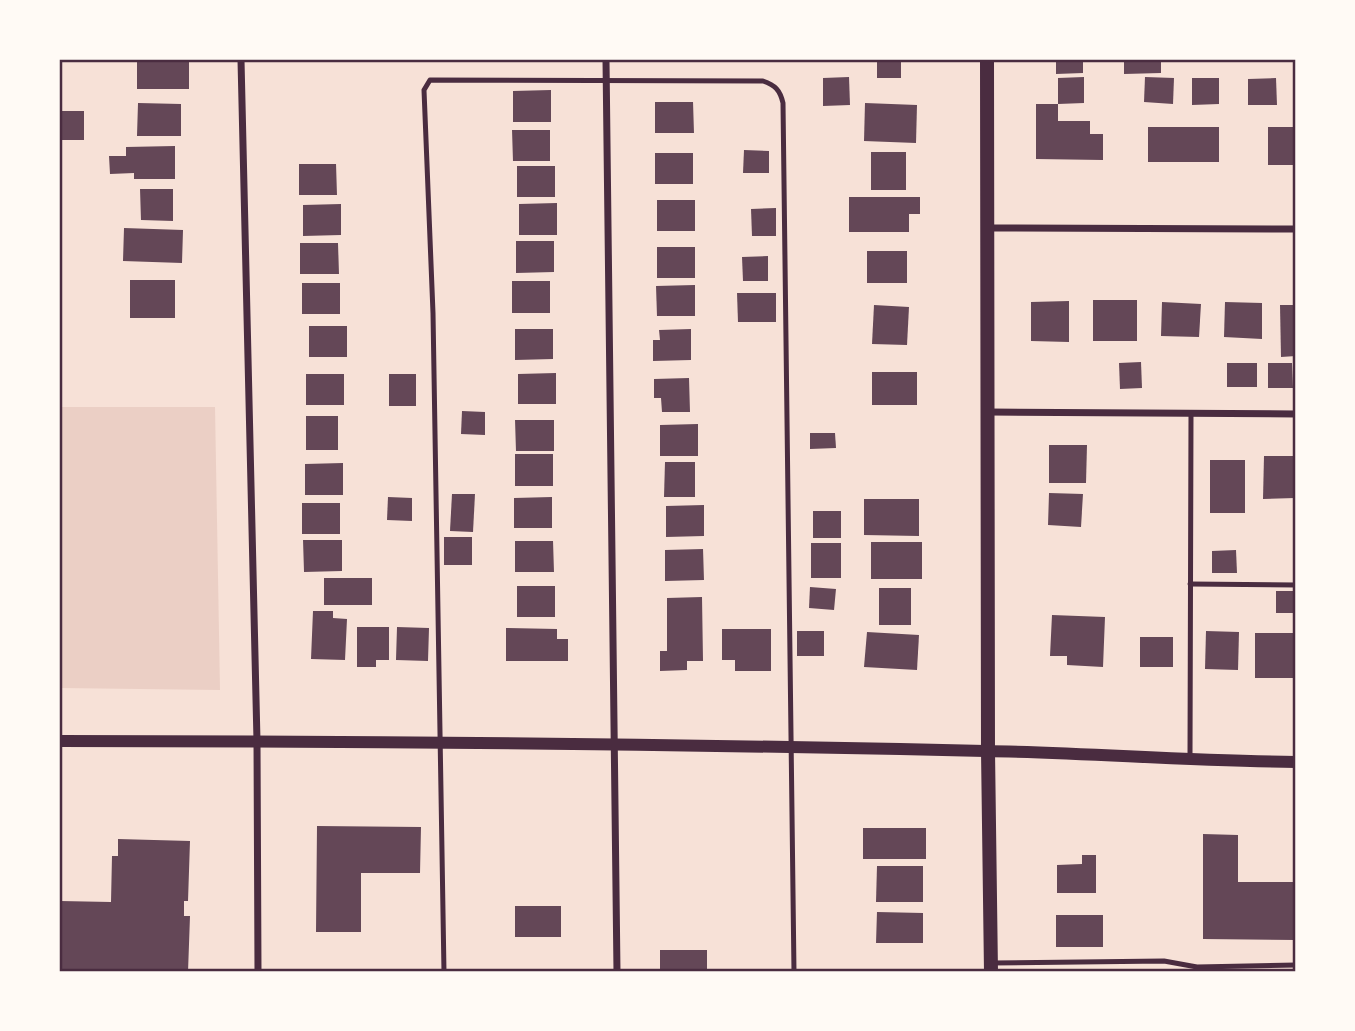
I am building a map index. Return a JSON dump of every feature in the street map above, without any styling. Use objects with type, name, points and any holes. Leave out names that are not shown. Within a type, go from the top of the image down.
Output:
[{"type":"main road","points":[[987,60],[991,967]]},
{"type":"street","points":[[241,60],[257,741],[258,971]]},
{"type":"street","points":[[606,60],[617,971]]},
{"type":"street","points":[[986,228],[1296,229]]},
{"type":"street","points":[[989,412],[1296,414]]},
{"type":"street","points":[[60,741],[257,741],[988,751],[1191,761],[1296,762]]},
{"type":"lane","points":[[444,971],[433,313],[424,90],[430,80],[763,80],[774,84],[781,95],[794,971]]},
{"type":"lane","points":[[1191,413],[1191,761]]},
{"type":"lane","points":[[1190,584],[1296,585]]},
{"type":"lane","points":[[991,967],[1164,961],[1197,969],[1296,965]]},
{"type":"shaded area","points":[[60,407],[215,407],[220,690],[60,688]]},
{"type":"building","points":[[137,60],[189,60],[189,89],[137,89]]},
{"type":"building","points":[[877,60],[901,60],[901,78],[877,78]]},
{"type":"building","points":[[1056,60],[1083,60],[1083,73],[1056,74]]},
{"type":"building","points":[[1124,60],[1161,60],[1161,73],[1124,74]]},
{"type":"building","points":[[849,77],[850,105],[823,106],[823,78]]},
{"type":"building","points":[[1084,77],[1084,103],[1058,104],[1058,78]]},
{"type":"building","points":[[1145,77],[1174,78],[1173,104],[1144,102]]},
{"type":"building","points":[[1192,78],[1219,78],[1219,104],[1192,105]]},
{"type":"building","points":[[1276,78],[1277,105],[1248,105],[1248,79]]},
{"type":"building","points":[[551,90],[551,122],[513,122],[513,91]]},
{"type":"building","points":[[655,102],[693,102],[694,133],[655,133]]},
{"type":"building","points":[[138,103],[181,104],[181,136],[137,136]]},
{"type":"building","points":[[865,103],[917,105],[916,143],[864,141]]},
{"type":"building","points":[[1036,104],[1058,104],[1058,121],[1090,121],[1090,134],[1103,134],[1103,160],[1036,159]]},
{"type":"building","points":[[60,111],[84,111],[84,140],[60,140]]},
{"type":"building","points":[[1148,127],[1219,127],[1219,162],[1148,162]]},
{"type":"building","points":[[1268,127],[1296,127],[1296,165],[1268,165]]},
{"type":"building","points":[[512,130],[550,130],[550,161],[513,161]]},
{"type":"building","points":[[175,146],[175,179],[134,179],[134,173],[110,174],[109,156],[126,156],[126,147]]},
{"type":"building","points":[[744,150],[769,151],[769,173],[743,173]]},
{"type":"building","points":[[871,152],[906,152],[906,190],[871,190]]},
{"type":"building","points":[[655,153],[693,153],[693,184],[655,184]]},
{"type":"building","points":[[299,164],[336,164],[337,195],[299,195]]},
{"type":"building","points":[[517,166],[555,166],[555,197],[517,197]]},
{"type":"building","points":[[140,189],[173,189],[173,221],[141,220]]},
{"type":"building","points":[[849,197],[920,197],[920,214],[909,214],[909,232],[849,232]]},
{"type":"building","points":[[657,200],[695,200],[695,231],[657,231]]},
{"type":"building","points":[[557,203],[557,235],[519,235],[519,204]]},
{"type":"building","points":[[341,204],[341,235],[303,236],[303,205]]},
{"type":"building","points":[[776,208],[776,236],[752,236],[751,209]]},
{"type":"building","points":[[124,228],[183,230],[182,263],[123,261]]},
{"type":"building","points":[[516,241],[554,241],[554,272],[516,273]]},
{"type":"building","points":[[300,243],[338,243],[339,274],[300,274]]},
{"type":"building","points":[[657,247],[695,247],[695,278],[657,278]]},
{"type":"building","points":[[867,251],[907,251],[907,283],[867,283]]},
{"type":"building","points":[[768,256],[768,281],[743,281],[742,257]]},
{"type":"building","points":[[130,280],[175,280],[175,318],[130,318]]},
{"type":"building","points":[[512,281],[550,281],[550,313],[512,313]]},
{"type":"building","points":[[302,283],[340,283],[340,314],[302,314]]},
{"type":"building","points":[[695,285],[695,316],[657,316],[656,286]]},
{"type":"building","points":[[737,293],[776,293],[776,322],[738,322]]},
{"type":"building","points":[[1093,300],[1137,300],[1137,341],[1093,341]]},
{"type":"building","points":[[1069,301],[1069,342],[1031,341],[1031,302]]},
{"type":"building","points":[[1162,302],[1201,304],[1199,337],[1161,336]]},
{"type":"building","points":[[1225,302],[1262,303],[1262,339],[1224,337]]},
{"type":"building","points":[[874,305],[909,307],[907,345],[872,344]]},
{"type":"building","points":[[1280,305],[1296,305],[1296,356],[1281,357]]},
{"type":"building","points":[[309,326],[347,326],[347,357],[309,357]]},
{"type":"building","points":[[515,329],[553,329],[553,359],[515,360]]},
{"type":"building","points":[[691,329],[691,360],[653,361],[653,340],[660,340],[659,330]]},
{"type":"building","points":[[1141,362],[1142,388],[1120,389],[1119,363]]},
{"type":"building","points":[[1227,363],[1257,363],[1257,387],[1227,387]]},
{"type":"building","points":[[1268,363],[1292,363],[1293,388],[1268,388]]},
{"type":"building","points":[[872,372],[917,372],[917,405],[872,405]]},
{"type":"building","points":[[556,373],[556,404],[518,404],[518,374]]},
{"type":"building","points":[[306,374],[344,374],[344,405],[306,405]]},
{"type":"building","points":[[389,374],[416,374],[416,406],[389,406]]},
{"type":"building","points":[[689,378],[690,412],[662,412],[661,398],[654,398],[654,379]]},
{"type":"building","points":[[462,411],[485,412],[485,435],[461,434]]},
{"type":"building","points":[[306,416],[338,416],[338,450],[306,450]]},
{"type":"building","points":[[515,420],[554,420],[554,451],[516,451]]},
{"type":"building","points":[[698,424],[698,456],[660,456],[660,425]]},
{"type":"building","points":[[810,433],[835,433],[836,448],[810,449]]},
{"type":"building","points":[[1049,445],[1087,445],[1086,483],[1049,483]]},
{"type":"building","points":[[515,454],[553,454],[553,486],[515,486]]},
{"type":"building","points":[[1264,456],[1295,456],[1295,498],[1263,499]]},
{"type":"building","points":[[1210,460],[1245,460],[1245,513],[1210,513]]},
{"type":"building","points":[[665,462],[695,462],[695,497],[664,497]]},
{"type":"building","points":[[343,463],[343,495],[305,495],[305,464]]},
{"type":"building","points":[[1049,493],[1083,494],[1081,527],[1048,525]]},
{"type":"building","points":[[452,494],[475,494],[473,532],[450,531]]},
{"type":"building","points":[[388,497],[412,498],[412,521],[387,520]]},
{"type":"building","points":[[552,497],[552,528],[514,528],[514,498]]},
{"type":"building","points":[[864,499],[919,499],[919,536],[864,535]]},
{"type":"building","points":[[302,503],[340,503],[340,534],[302,534]]},
{"type":"building","points":[[704,505],[704,536],[666,537],[666,506]]},
{"type":"building","points":[[813,511],[841,511],[841,538],[813,538]]},
{"type":"building","points":[[444,537],[472,537],[472,565],[444,565]]},
{"type":"building","points":[[303,540],[342,540],[342,571],[304,572]]},
{"type":"building","points":[[515,541],[553,541],[554,572],[515,572]]},
{"type":"building","points":[[871,542],[922,542],[922,579],[871,579]]},
{"type":"building","points":[[811,543],[841,543],[841,578],[811,578]]},
{"type":"building","points":[[703,549],[704,580],[665,581],[665,550]]},
{"type":"building","points":[[1236,550],[1237,573],[1212,573],[1212,551]]},
{"type":"building","points":[[324,578],[372,578],[372,605],[324,605]]},
{"type":"building","points":[[517,586],[555,586],[555,617],[517,617]]},
{"type":"building","points":[[810,587],[836,589],[834,610],[809,608]]},
{"type":"building","points":[[879,588],[911,588],[911,625],[879,625]]},
{"type":"building","points":[[1276,591],[1296,591],[1296,613],[1276,613]]},
{"type":"building","points":[[702,597],[703,661],[687,661],[687,670],[660,671],[660,651],[667,651],[667,598]]},
{"type":"building","points":[[313,611],[333,611],[333,618],[347,619],[345,660],[311,659]]},
{"type":"building","points":[[1052,615],[1105,617],[1103,667],[1067,665],[1067,656],[1050,656]]},
{"type":"building","points":[[357,627],[389,627],[389,660],[376,660],[376,667],[357,667]]},
{"type":"building","points":[[397,627],[429,628],[428,661],[396,660]]},
{"type":"building","points":[[506,628],[557,629],[557,639],[568,639],[568,661],[506,661]]},
{"type":"building","points":[[722,629],[771,629],[771,671],[735,671],[735,660],[722,660]]},
{"type":"building","points":[[797,631],[824,631],[824,656],[797,656]]},
{"type":"building","points":[[1206,631],[1239,632],[1238,670],[1205,669]]},
{"type":"building","points":[[867,632],[919,635],[917,670],[864,667]]},
{"type":"building","points":[[1255,633],[1293,633],[1294,678],[1255,678]]},
{"type":"building","points":[[1140,637],[1173,637],[1173,667],[1140,667]]},
{"type":"building","points":[[317,826],[421,827],[420,873],[361,873],[361,932],[316,932]]},
{"type":"building","points":[[863,828],[926,828],[926,859],[863,859]]},
{"type":"building","points":[[1203,834],[1238,835],[1238,882],[1296,882],[1296,940],[1203,939]]},
{"type":"building","points":[[118,839],[190,841],[188,901],[184,901],[184,916],[190,916],[188,972],[60,972],[60,901],[111,902],[112,856],[118,856]]},
{"type":"building","points":[[1082,855],[1096,855],[1096,893],[1057,893],[1057,865],[1082,864]]},
{"type":"building","points":[[877,866],[923,866],[923,902],[876,902]]},
{"type":"building","points":[[515,906],[561,906],[561,937],[515,937]]},
{"type":"building","points":[[877,912],[923,913],[923,943],[876,943]]},
{"type":"building","points":[[1056,915],[1103,915],[1103,947],[1056,947]]},
{"type":"building","points":[[660,950],[707,950],[707,972],[660,972]]}]
